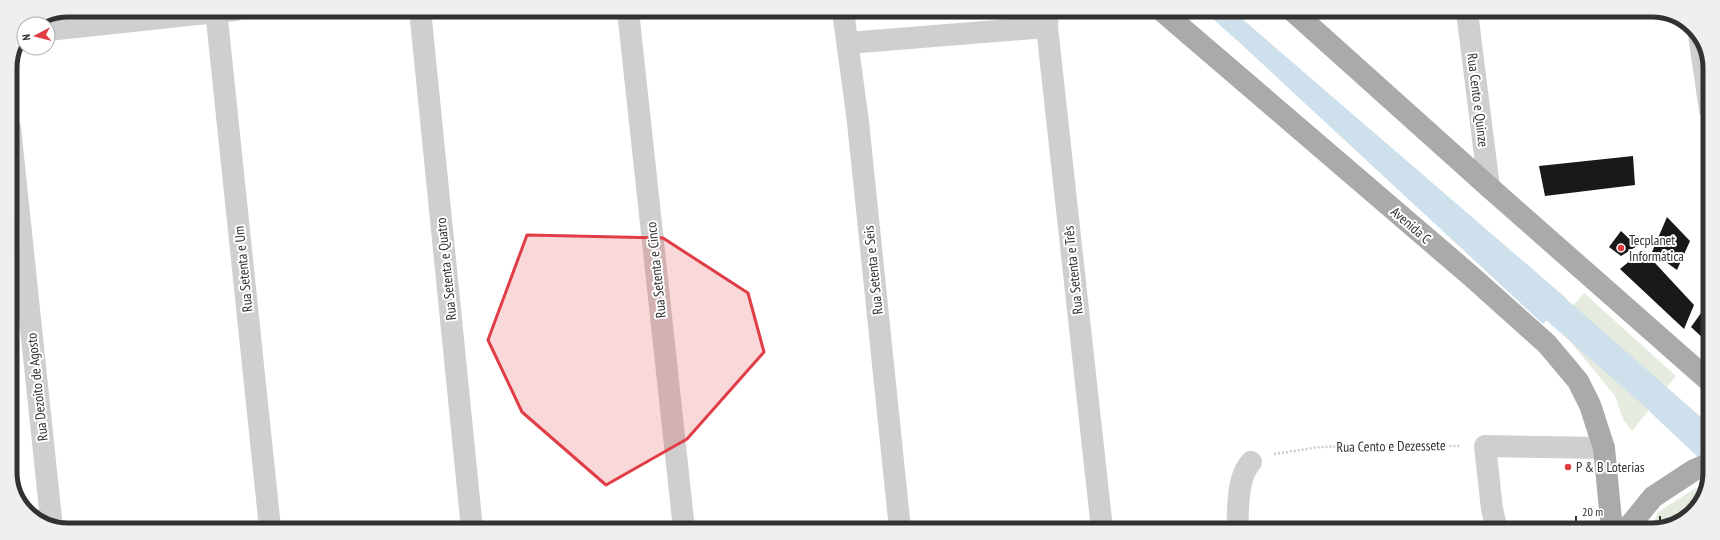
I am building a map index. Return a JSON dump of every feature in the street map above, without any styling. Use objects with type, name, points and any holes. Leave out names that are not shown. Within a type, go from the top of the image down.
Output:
[{"type":"main road","name":"Avenida C","points":[[1169,17],[1465,271],[1547,344],[1578,381],[1590,405],[1604,448],[1608,474],[1612,523]]},
{"type":"main road","points":[[1300,17],[1489,187],[1703,376]]},
{"type":"main road","points":[[1632,523],[1652,497],[1701,467]]},
{"type":"street","points":[[56,29],[167,17]]},
{"type":"street","name":"Rua Setenta e Um","points":[[223,17],[270,523]]},
{"type":"street","name":"Rua Setenta e Quatro","points":[[421,17],[471,523]]},
{"type":"street","name":"Rua Setenta e Cinco","points":[[629,17],[683,523]]},
{"type":"street","name":"Rua Setenta e Seis","points":[[844,17],[860,137],[899,523]]},
{"type":"street","name":"Rua Cento e Quinze","points":[[1468,17],[1489,187]]},
{"type":"street","points":[[848,44],[1047,19]]},
{"type":"street","name":"Rua Setenta e Três","points":[[1047,19],[1101,523]]},
{"type":"street","name":"Rua Dezoito de Agosto","points":[[17,261],[51,520]]},
{"type":"street","points":[[1495,523],[1492,509],[1485,446],[1604,448]]},
{"type":"street","points":[[1238,523],[1241,483],[1245,469],[1251,462]]},
{"type":"path","name":"Rua Cento e Dezessete","points":[[1251,462],[1265,455],[1320,447],[1390,445],[1485,446]]},
{"type":"highlighted area","points":[[527,235],[663,238],[748,293],[764,352],[687,439],[606,485],[522,412],[488,340]]},
{"type":"shaded area","points":[[1584,293],[1676,376],[1632,431],[1623,419],[1615,396],[1557,325]]},
{"type":"shaded area","points":[[1700,488],[1694,501],[1683,513],[1675,518],[1659,523],[1653,523],[1658,512],[1694,489]]},
{"type":"water","points":[[1211,17],[1240,17],[1566,298],[1543,324]]},
{"type":"water","points":[[1666,389],[1703,424],[1703,454],[1699,458],[1649,411]]},
{"type":"building","points":[[1633,156],[1635,185],[1545,196],[1539,166]]},
{"type":"building","points":[[1667,217],[1690,241],[1677,270],[1652,252]]},
{"type":"building","points":[[1621,231],[1637,246],[1621,256],[1609,247]]},
{"type":"building","points":[[1643,250],[1694,305],[1684,329],[1620,269]]},
{"type":"building","points":[[1703,310],[1703,338],[1691,327]]},
{"type":"waterway","points":[[1527,284],[1689,426]]},
{"type":"place","name":"Tecplanet Informática","points":[[1621,248]]},
{"type":"place","name":"P & B Loterias","points":[[1568,467]]}]
